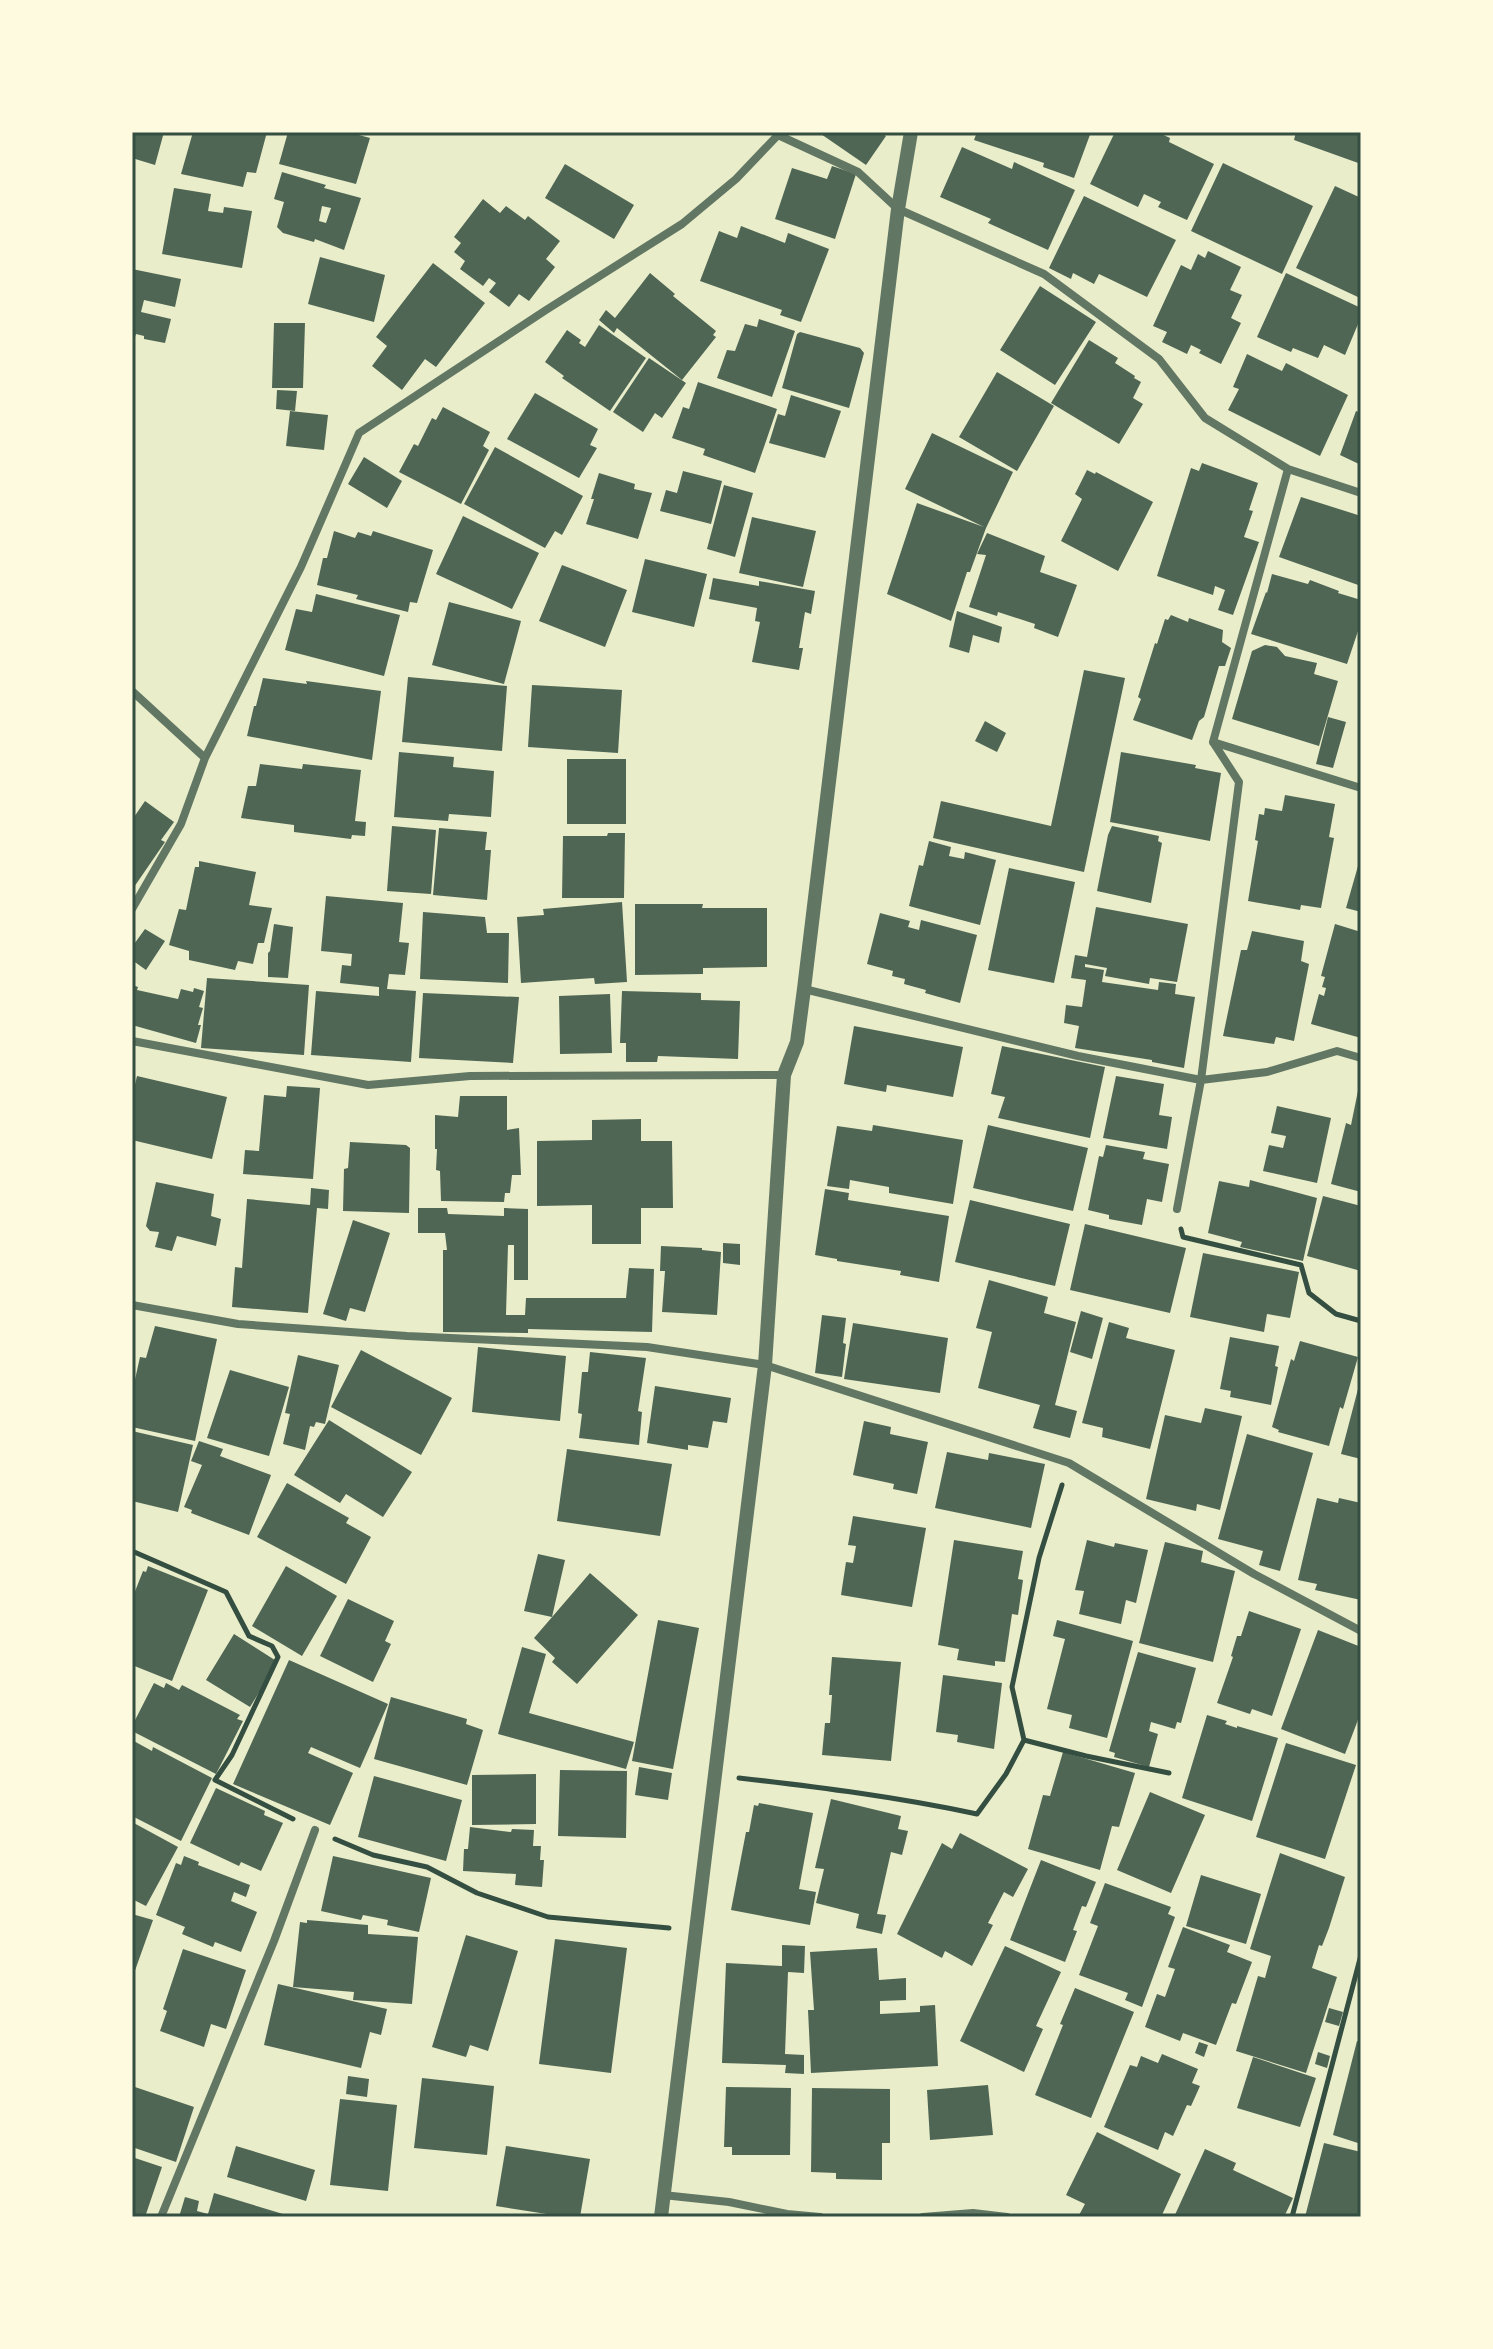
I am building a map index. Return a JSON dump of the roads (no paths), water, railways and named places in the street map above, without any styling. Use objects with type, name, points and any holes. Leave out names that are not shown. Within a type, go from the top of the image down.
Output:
[{"type":"street","points":[[661,2217],[765,1365],[784,1075],[797,1042],[898,209],[911,132]]},
{"type":"street","points":[[132,909],[181,824],[205,758],[301,567],[359,433],[682,224],[736,179],[778,135],[858,172],[898,209],[1044,274],[1159,359],[1205,418],[1288,469],[1361,493]]},
{"type":"street","points":[[1177,1209],[1201,1080],[1239,782],[1213,742],[1288,469]]},
{"type":"street","points":[[132,691],[205,758]]},
{"type":"street","points":[[1213,742],[1361,788]]},
{"type":"street","points":[[804,989],[1078,1056],[1201,1080],[1267,1072],[1337,1051],[1361,1058]]},
{"type":"street","points":[[132,1041],[368,1085],[470,1076],[784,1075]]},
{"type":"street","points":[[132,1305],[238,1324],[407,1336],[647,1347],[765,1365],[1069,1463],[1254,1574],[1361,1631]]},
{"type":"street","points":[[161,2217],[274,1941],[315,1830]]},
{"type":"street","points":[[663,2195],[820,2217]]},
{"type":"street","points":[[923,2217],[973,2213],[1007,2217]]}]
